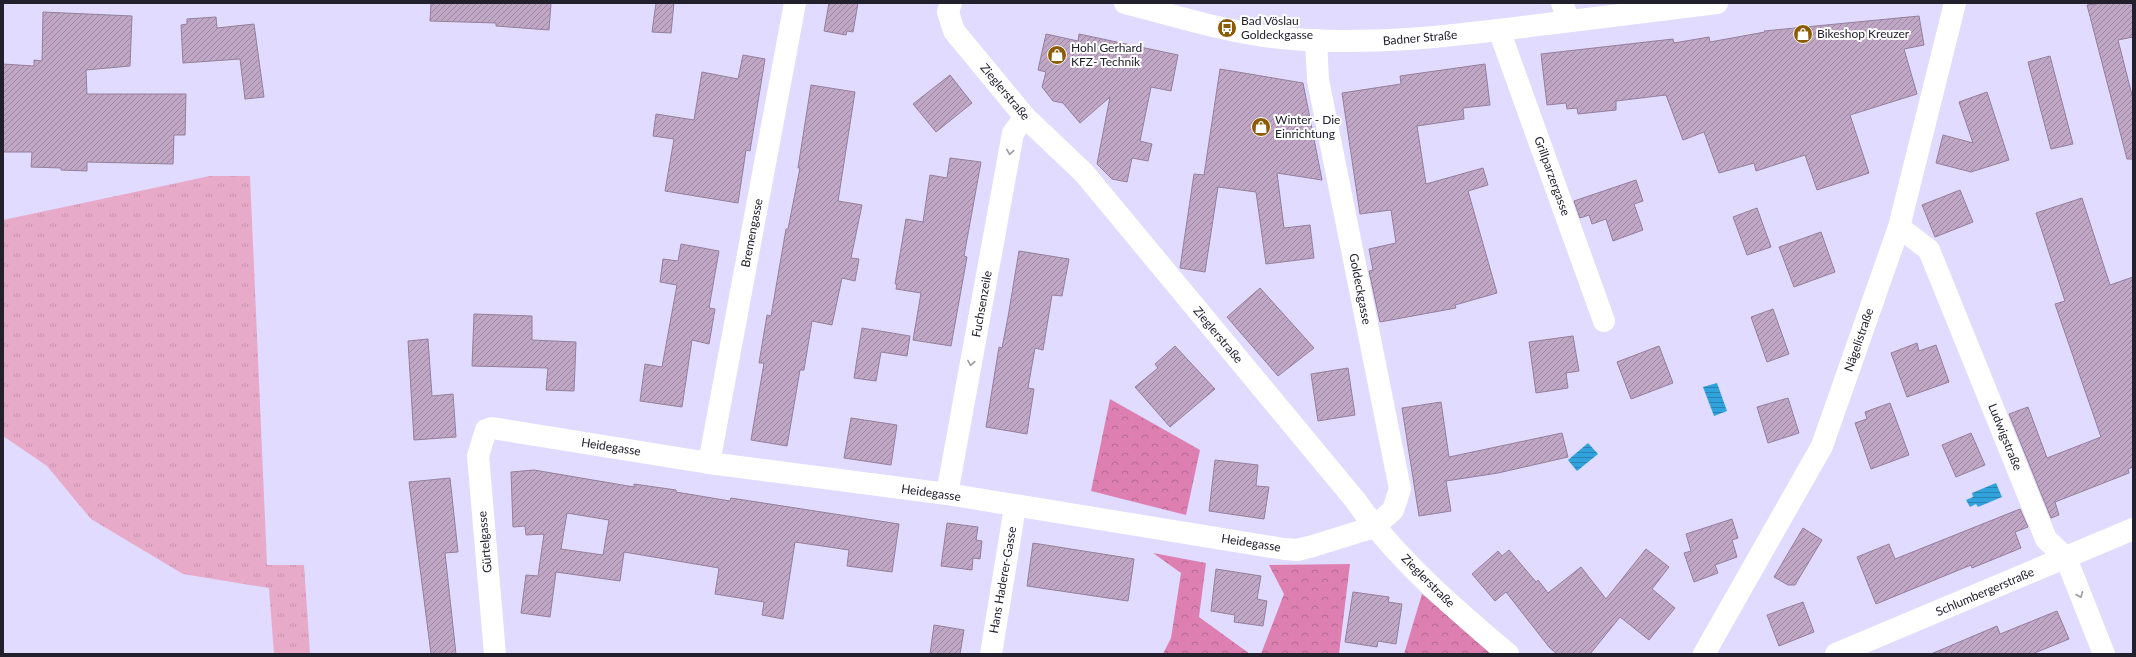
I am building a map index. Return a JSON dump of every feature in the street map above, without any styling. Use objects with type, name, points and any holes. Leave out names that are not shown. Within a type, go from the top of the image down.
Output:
[{"type":"street","name":"Bremengasse","points":[[709,463],[795,3]]},
{"type":"street","name":"Zieglerstraße","points":[[951,3],[948,12],[954,31],[1025,118],[1084,173],[1356,501],[1374,527],[1458,611],[1508,654]]},
{"type":"street","name":"Badner Straße","points":[[1125,3],[1264,35],[1316,40],[1363,42],[1410,40],[1499,30],[1565,12],[1717,3]]},
{"type":"street","name":"Nägelistraße","points":[[1704,654],[1822,446],[1899,227],[1955,3]]},
{"type":"street","name":"Grillparzergasse","points":[[1499,30],[1604,321]]},
{"type":"street","name":"Goldeckgasse","points":[[1316,40],[1318,80],[1400,489],[1393,510],[1374,527]]},
{"type":"street","name":"Fuchsenzeile","points":[[947,494],[1013,133],[1025,118]]},
{"type":"street","name":"Ludwigstraße","points":[[1899,227],[1929,250],[2046,540],[2066,558],[2104,654]]},
{"type":"street","name":"Heidegasse","points":[[486,430],[492,428],[709,463],[947,494],[1016,507],[1297,550],[1374,527]]},
{"type":"street","name":"Gürtelgasse","points":[[486,430],[478,456],[495,654]]},
{"type":"street","name":"Hans Haderer-Gasse","points":[[991,654],[1016,507]]},
{"type":"street","name":"Schlumbergerstraße","points":[[1836,654],[2133,529]]},
{"type":"green space","points":[[210,176],[250,176],[267,565],[304,565],[310,654],[274,654],[269,588],[183,574],[91,519],[47,466],[3,436],[3,220]]},
{"type":"green space","points":[[1110,399],[1200,450],[1186,515],[1091,491]]},
{"type":"green space","points":[[1153,553],[1206,563],[1199,617],[1250,654],[1163,654],[1171,638],[1181,573]]},
{"type":"green space","points":[[1350,564],[1339,654],[1261,654],[1284,594],[1269,565]]},
{"type":"green space","points":[[1422,594],[1493,654],[1404,654]]},
{"type":"water","points":[[1717,383],[1727,411],[1714,416],[1703,387]]},
{"type":"water","points":[[1588,443],[1598,454],[1577,471],[1568,460]]},
{"type":"water","points":[[1996,483],[2002,497],[1978,507],[1976,504],[1970,507],[1966,500],[1973,497],[1972,493]]},
{"type":"building","points":[[431,3],[551,3],[549,30],[496,26],[496,23],[430,21]]},
{"type":"building","points":[[656,3],[674,3],[671,33],[652,32]]},
{"type":"building","points":[[829,3],[858,3],[853,32],[847,31],[846,35],[824,31]]},
{"type":"building","points":[[2103,3],[2133,3],[2133,37],[2118,40],[2133,99],[2133,159],[2127,159],[2087,5]]},
{"type":"building","points":[[43,12],[132,16],[130,66],[86,70],[87,94],[186,94],[185,135],[174,135],[173,164],[87,162],[87,171],[61,170],[61,168],[31,167],[32,152],[3,152],[3,64],[34,66],[34,60],[42,61]]},
{"type":"building","points":[[1919,16],[1924,45],[1904,49],[1917,94],[1850,115],[1869,173],[1817,190],[1805,155],[1756,171],[1754,163],[1719,173],[1704,132],[1683,140],[1666,95],[1616,101],[1616,110],[1578,114],[1577,108],[1567,109],[1566,103],[1547,105],[1541,54],[1673,39],[1674,43],[1709,37],[1710,42],[1765,32],[1764,31]]},
{"type":"building","points":[[216,17],[217,28],[254,24],[264,97],[245,99],[240,59],[183,63],[181,25],[187,24],[187,19]]},
{"type":"building","points":[[1046,34],[1078,41],[1079,34],[1178,55],[1171,91],[1151,87],[1140,141],[1152,144],[1148,161],[1132,158],[1127,182],[1112,179],[1097,164],[1110,97],[1080,123],[1063,103],[1053,101],[1042,87],[1046,72],[1038,70]]},
{"type":"building","points":[[743,55],[765,59],[750,151],[746,150],[738,203],[665,191],[674,139],[653,136],[656,114],[694,120],[702,72],[738,79]]},
{"type":"building","points":[[2050,56],[2073,144],[2051,149],[2028,62]]},
{"type":"building","points":[[1485,64],[1490,105],[1463,108],[1464,119],[1417,126],[1426,184],[1483,168],[1488,185],[1468,191],[1497,293],[1455,305],[1456,308],[1380,322],[1369,271],[1373,270],[1369,249],[1396,243],[1391,210],[1360,214],[1342,93],[1401,84],[1400,76]]},
{"type":"building","name":"Winter - Die Einrichtung","points":[[1220,69],[1303,83],[1322,180],[1277,173],[1284,228],[1310,225],[1314,258],[1266,264],[1256,192],[1218,187],[1205,272],[1180,268],[1194,174],[1204,175]]},
{"type":"building","points":[[950,75],[972,103],[936,132],[913,104]]},
{"type":"building","points":[[811,85],[855,92],[838,201],[862,205],[851,258],[859,259],[855,281],[842,278],[832,325],[812,321],[804,370],[800,370],[787,446],[751,440],[764,363],[759,363],[767,315],[771,316],[786,229],[788,229],[800,168],[798,168]]},
{"type":"building","points":[[1987,92],[2009,160],[1971,172],[1936,163],[1943,135],[1973,143],[1959,102]]},
{"type":"building","points":[[950,158],[981,162],[964,256],[967,257],[951,346],[913,340],[921,293],[896,289],[897,284],[895,284],[906,219],[923,222],[930,175],[947,178]]},
{"type":"building","points":[[1636,180],[1643,201],[1634,204],[1643,230],[1613,241],[1606,219],[1592,224],[1589,215],[1580,218],[1574,201]]},
{"type":"building","points":[[1960,190],[1973,222],[1935,237],[1922,205]]},
{"type":"building","points":[[2082,198],[2110,285],[2133,277],[2133,467],[2128,469],[2129,473],[2055,502],[2059,515],[2051,518],[2009,414],[2028,407],[2047,458],[2101,437],[2055,304],[2065,301],[2036,213]]},
{"type":"building","points":[[1757,208],[1771,247],[1747,255],[1733,217]]},
{"type":"building","points":[[1821,232],[1835,272],[1794,287],[1779,247]]},
{"type":"building","points":[[681,244],[719,251],[709,308],[715,309],[709,344],[692,340],[682,407],[640,401],[645,364],[662,367],[677,285],[660,282],[663,259],[678,261]]},
{"type":"building","points":[[1019,251],[1069,259],[1062,296],[1052,295],[1043,350],[1035,348],[1028,388],[1034,389],[1027,434],[986,427],[999,347],[1002,348]]},
{"type":"building","points":[[1260,288],[1314,348],[1278,376],[1227,317]]},
{"type":"building","points":[[1773,309],[1789,354],[1767,362],[1751,317]]},
{"type":"building","points":[[474,314],[532,316],[532,340],[576,342],[574,391],[546,390],[548,368],[472,366]]},
{"type":"building","points":[[862,328],[910,336],[907,356],[881,352],[876,381],[854,378]]},
{"type":"building","points":[[1573,336],[1579,371],[1566,373],[1568,388],[1536,393],[1529,342]]},
{"type":"building","points":[[428,339],[432,396],[453,394],[456,437],[414,440],[408,341]]},
{"type":"building","points":[[1917,343],[1919,351],[1936,345],[1949,382],[1907,397],[1891,353]]},
{"type":"building","points":[[1175,346],[1215,389],[1170,427],[1135,387],[1158,368],[1155,364]]},
{"type":"building","points":[[1659,346],[1673,383],[1631,399],[1617,362]]},
{"type":"building","points":[[1348,368],[1355,415],[1318,421],[1311,374]]},
{"type":"building","points":[[1788,398],[1799,433],[1768,443],[1757,407]]},
{"type":"building","points":[[1441,402],[1449,457],[1562,433],[1568,457],[1498,473],[1446,481],[1451,511],[1419,516],[1402,408]]},
{"type":"building","points":[[1890,403],[1909,455],[1871,469],[1855,423],[1867,419],[1865,412]]},
{"type":"building","points":[[851,418],[897,425],[891,465],[844,458]]},
{"type":"building","points":[[1971,433],[1985,465],[1956,477],[1942,445]]},
{"type":"building","points":[[1215,460],[1258,465],[1256,486],[1269,487],[1264,519],[1209,511]]},
{"type":"building","points":[[534,470],[634,487],[634,484],[676,490],[676,492],[730,501],[731,498],[899,524],[892,572],[847,566],[849,550],[795,542],[783,619],[762,615],[764,602],[715,594],[719,568],[624,552],[620,581],[556,572],[550,617],[521,613],[526,575],[538,576],[544,534],[526,535],[525,526],[513,527],[511,472]],"holes":[[[567,513],[609,520],[603,555],[561,549]]]},
{"type":"building","points":[[450,478],[458,552],[445,553],[456,654],[431,654],[409,482]]},
{"type":"building","points":[[2020,509],[2028,527],[2015,532],[2021,548],[1972,568],[1971,565],[1876,604],[1857,557],[1889,544],[1895,559]]},
{"type":"building","points":[[1732,519],[1738,538],[1732,540],[1737,557],[1715,565],[1718,573],[1694,582],[1684,553],[1691,551],[1686,534]]},
{"type":"building","points":[[947,523],[978,527],[976,540],[982,541],[980,559],[973,558],[972,570],[941,566]]},
{"type":"building","points":[[1803,528],[1822,540],[1795,585],[1788,585],[1774,577]]},
{"type":"building","points":[[1033,543],[1134,559],[1128,601],[1027,586]]},
{"type":"building","points":[[1646,549],[1669,567],[1652,589],[1675,608],[1649,640],[1620,617],[1590,654],[1557,654],[1549,647],[1506,592],[1495,601],[1472,574],[1498,551],[1502,556],[1509,550],[1536,582],[1538,580],[1548,593],[1581,567],[1606,599]]},
{"type":"building","points":[[1216,569],[1261,576],[1257,599],[1267,601],[1263,626],[1234,622],[1235,615],[1211,611]]},
{"type":"building","points":[[1353,592],[1389,597],[1388,602],[1402,604],[1396,644],[1378,641],[1377,647],[1345,642]]},
{"type":"building","points":[[1803,602],[1814,632],[1779,646],[1767,615]]},
{"type":"building","points":[[2057,611],[2069,639],[2032,654],[1931,654],[1997,626],[2000,634]]},
{"type":"building","points":[[934,625],[964,630],[960,654],[930,654]]},
{"type":"place","name":"Bad Vöslau Goldeckgasse","points":[[1227,28]]},
{"type":"place","name":"Bikeshop Kreuzer","points":[[1803,34]]},
{"type":"place","name":"Hohl Gerhard KFZ- Technik","points":[[1057,55]]},
{"type":"place","name":"Winter - Die Einrichtung","points":[[1261,127]]}]
